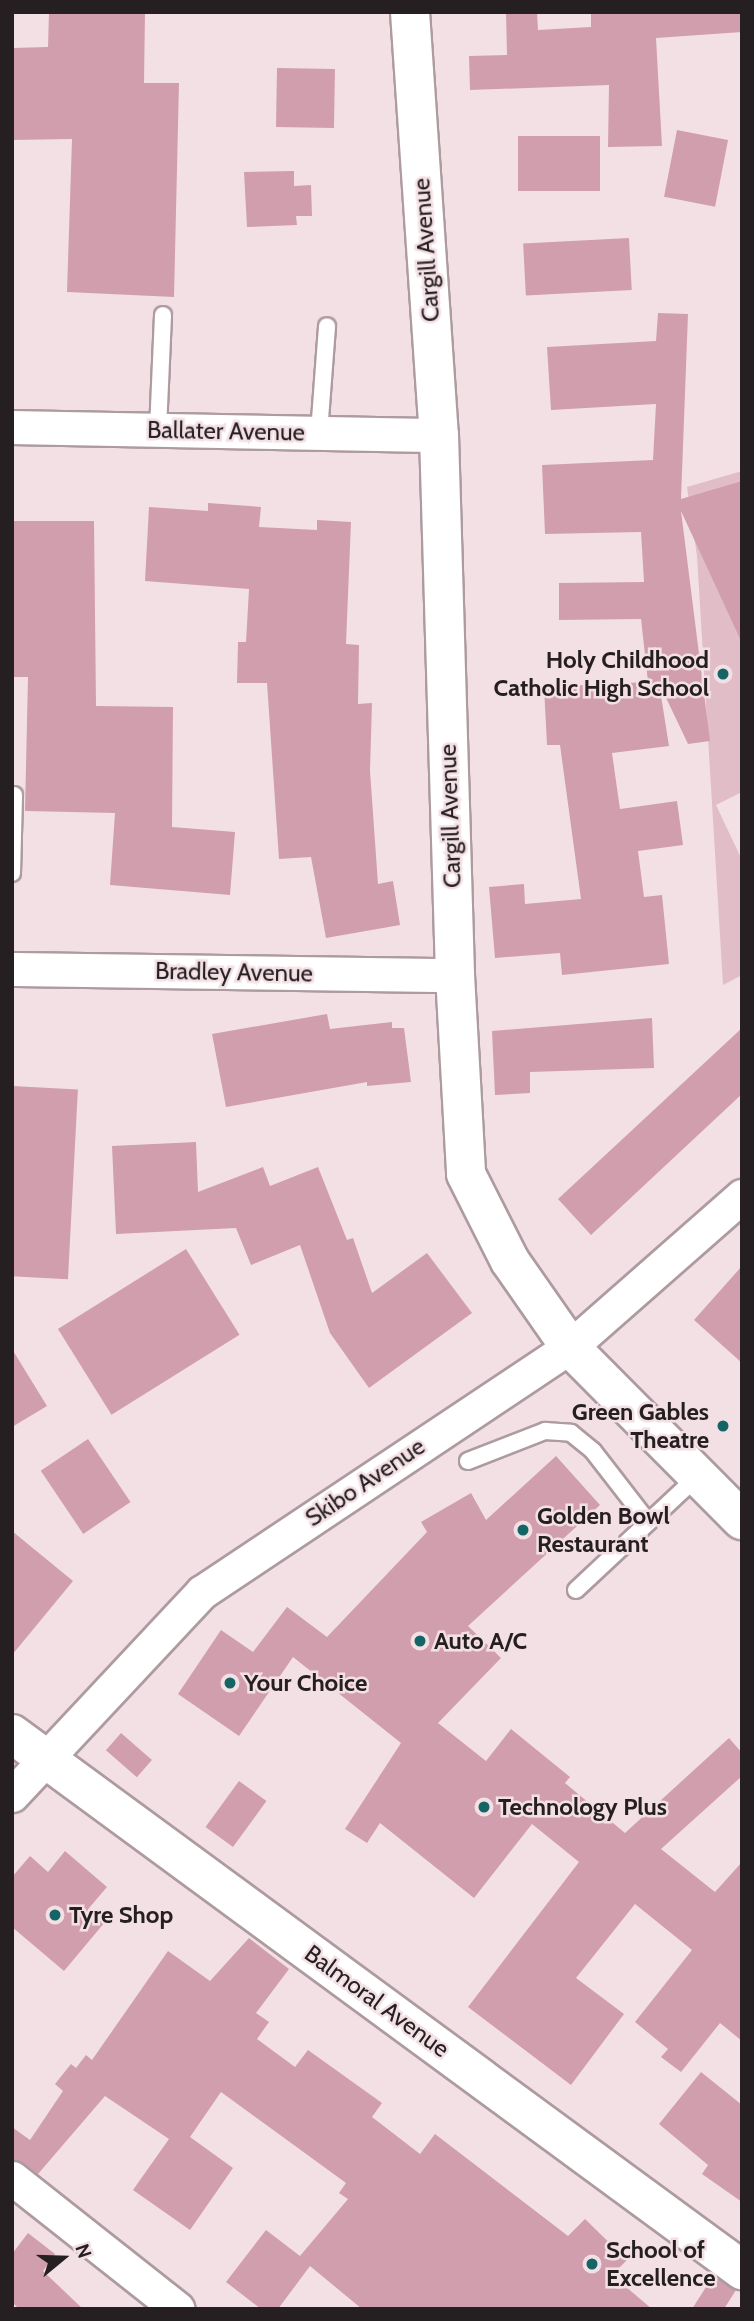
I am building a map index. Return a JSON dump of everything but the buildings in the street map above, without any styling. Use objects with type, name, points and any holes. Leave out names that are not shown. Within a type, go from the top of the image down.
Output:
[{"type":"main road","name":"Cargill Avenue","points":[[410,12],[439,435],[455,975],[466,1174],[510,1261],[570,1347],[742,1520]]},
{"type":"main road","name":"Balmoral Avenue","points":[[12,1734],[742,2270]]},
{"type":"street","name":"Ballater Avenue","points":[[12,427],[439,435]]},
{"type":"street","name":"Bradley Avenue","points":[[12,969],[455,975]]},
{"type":"street","name":"Skibo Avenue","points":[[12,1795],[44,1756],[202,1592],[570,1347],[742,1196]]},
{"type":"street","points":[[12,2178],[178,2309]]},
{"type":"lane","points":[[158,430],[163,315]]},
{"type":"lane","points":[[318,433],[327,326]]},
{"type":"lane","points":[[12,873],[14,795]]},
{"type":"lane","points":[[468,1461],[545,1431],[571,1433],[593,1451],[648,1522]]},
{"type":"lane","points":[[576,1590],[698,1476]]},
{"type":"shaded area","name":"Holy Childhood Catholic High School","points":[[742,471],[742,792],[716,805],[742,860],[742,975],[723,985],[697,556],[687,487]]},
{"type":"place","name":"Holy Childhood Catholic High School","points":[[723,674]]},
{"type":"place","name":"Green Gables Theatre","points":[[723,1426]]},
{"type":"place","name":"Golden Bowl Restaurant","points":[[523,1530]]},
{"type":"place","name":"Auto A/C","points":[[420,1641]]},
{"type":"place","name":"Your Choice","points":[[230,1683]]},
{"type":"place","name":"Technology Plus","points":[[484,1807]]},
{"type":"place","name":"Tyre Shop","points":[[55,1915]]},
{"type":"place","name":"School of Excellence","points":[[592,2264]]}]
